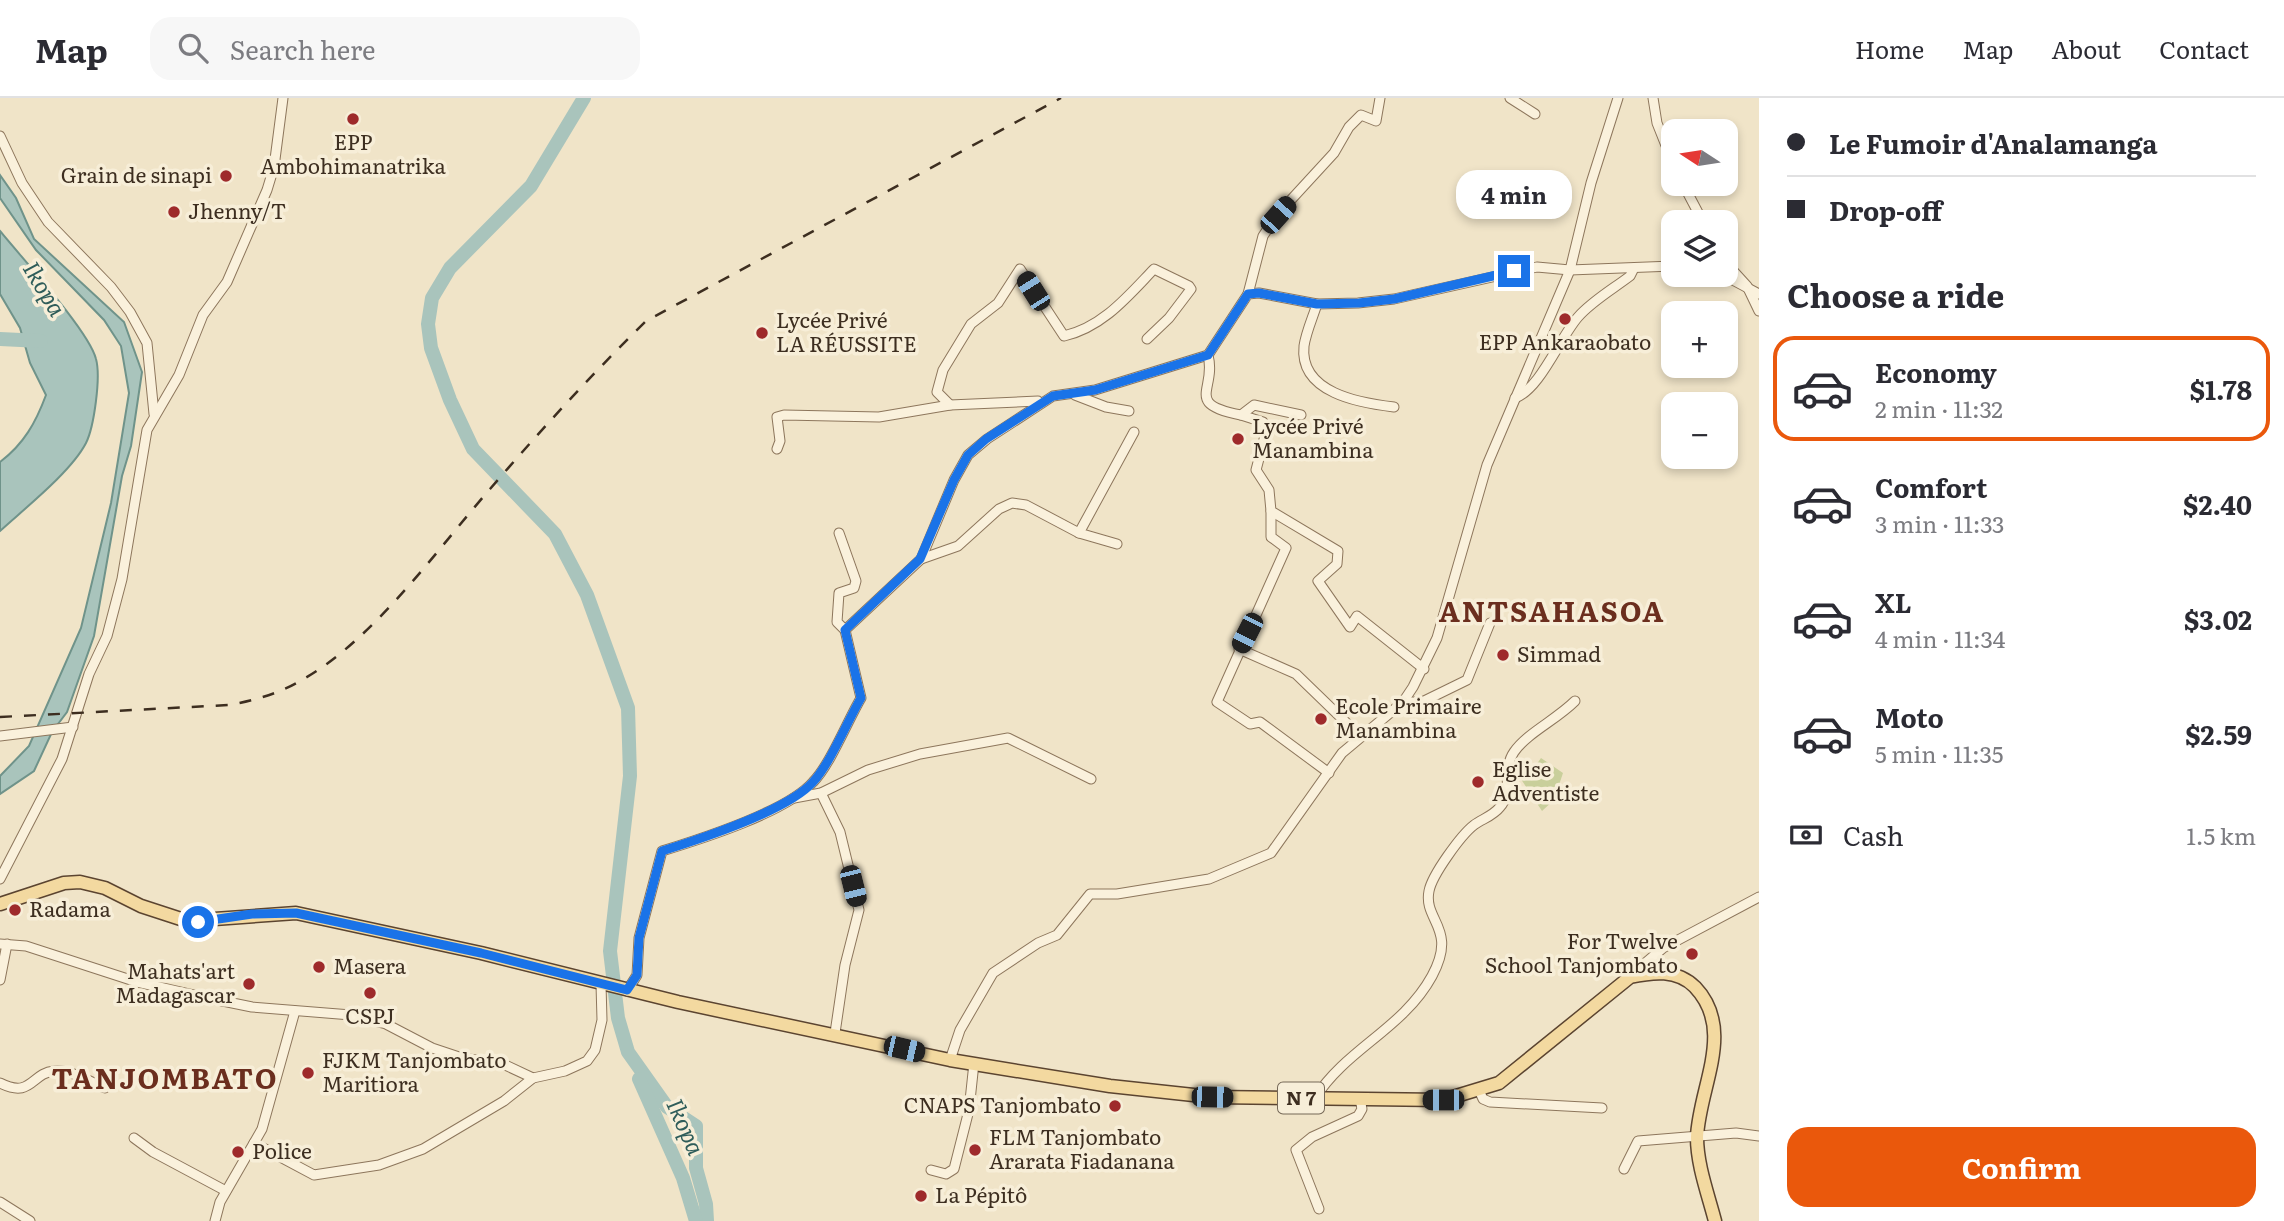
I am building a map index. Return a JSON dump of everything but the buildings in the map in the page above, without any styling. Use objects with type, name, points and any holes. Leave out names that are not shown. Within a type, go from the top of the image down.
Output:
[{"type":"main road","name":"N 7","points":[[0,904],[64,883],[80,882],[105,888],[141,906],[187,921],[296,913],[481,953],[621,989],[835,1033],[950,1060],[1110,1086],[1199,1096],[1443,1100],[1479,1090],[1499,1083],[1630,976]]},
{"type":"main road","points":[[1630,976],[1654,972],[1688,980],[1703,996],[1713,1014],[1716,1036],[1697,1136],[1700,1164],[1715,1221]]},
{"type":"street","points":[[0,880],[62,759],[89,674],[110,625],[134,519],[147,430],[179,375],[203,315],[227,282],[267,190],[274,167],[283,98]]},
{"type":"street","points":[[777,449],[780,442],[777,417],[784,415],[879,417],[950,405],[999,402],[1030,404],[1053,396],[1075,395],[1208,355],[1248,294],[1263,236],[1278,215],[1334,153],[1349,127],[1361,116],[1376,121],[1380,98]]},
{"type":"street","points":[[1510,98],[1535,114]]},
{"type":"street","points":[[950,1060],[960,1030],[993,973],[1038,943],[1057,935],[1090,894],[1117,894],[1209,879],[1248,865],[1271,853],[1329,773],[1360,736],[1403,702],[1424,669],[1437,638],[1472,506],[1570,270],[1591,183],[1618,98]]},
{"type":"street","points":[[1653,98],[1661,133]]},
{"type":"street","points":[[0,136],[22,183],[48,222],[111,287],[130,312],[147,343],[154,414]]},
{"type":"street","points":[[1248,294],[1259,293],[1317,304],[1394,299],[1537,267],[1570,270],[1661,267]]},
{"type":"street","points":[[1515,398],[1528,393],[1556,346],[1579,315],[1630,276],[1634,268]]},
{"type":"street","points":[[950,405],[937,392],[943,370],[971,324],[998,303],[1020,269],[1064,336],[1096,324],[1133,294],[1154,269],[1189,286],[1191,289],[1169,318],[1147,339]]},
{"type":"street","points":[[1738,276],[1759,294]]},
{"type":"street","points":[[1738,283],[1747,286],[1759,281]]},
{"type":"street","points":[[1747,286],[1759,311]]},
{"type":"street","points":[[1317,304],[1304,344],[1304,355],[1314,379],[1351,400],[1394,407]]},
{"type":"street","points":[[1208,355],[1212,369],[1204,385],[1206,398],[1212,407],[1263,422],[1268,428],[1256,470],[1269,490],[1271,537],[1286,548],[1217,702],[1250,723],[1260,722],[1329,773]]},
{"type":"street","points":[[152,385],[169,391]]},
{"type":"street","points":[[1075,395],[1106,407],[1129,411]]},
{"type":"street","points":[[845,630],[920,559],[954,480],[968,455],[986,439],[1053,396]]},
{"type":"street","points":[[1241,415],[1254,405],[1301,415]]},
{"type":"street","points":[[1079,533],[1134,432]]},
{"type":"street","points":[[920,559],[958,546],[999,509],[1012,503],[1026,505],[1079,533],[1117,544]]},
{"type":"street","points":[[1271,511],[1338,551],[1337,564],[1318,581],[1350,627],[1357,616],[1424,669]]},
{"type":"street","points":[[794,798],[814,782],[861,698],[845,630],[837,622],[839,593],[853,588],[856,581],[839,533]]},
{"type":"street","points":[[1403,702],[1422,702],[1467,680],[1490,623]]},
{"type":"street","points":[[1239,649],[1296,674],[1360,736]]},
{"type":"street","points":[[1315,1098],[1330,1074],[1391,1026],[1422,993],[1442,952],[1442,932],[1428,903],[1432,881],[1465,834],[1495,813],[1506,801],[1507,766],[1512,754],[1524,739],[1558,719],[1574,701]]},
{"type":"street","points":[[0,736],[72,727]]},
{"type":"street","points":[[621,989],[637,975],[639,938],[662,851],[707,837],[794,798],[821,793],[868,770],[920,754],[1008,738],[1090,779]]},
{"type":"street","points":[[821,793],[839,832],[859,911],[845,965],[835,1033]]},
{"type":"street","points":[[1630,976],[1663,948],[1759,897]]},
{"type":"street","points":[[0,980],[4,944],[26,946],[115,975],[203,997],[295,1012],[351,1015],[386,1024],[432,1048],[462,1058],[503,1064],[533,1078]]},
{"type":"street","points":[[254,1143],[314,1175],[379,1165],[423,1149],[504,1101],[533,1078],[565,1071],[587,1061],[595,1050],[602,1020],[601,984]]},
{"type":"street","points":[[215,1221],[226,1191],[262,1129],[278,1062],[295,1012]]},
{"type":"street","points":[[931,1170],[946,1174],[954,1169],[969,1111],[974,1063]]},
{"type":"street","points":[[0,1083],[14,1088],[28,1088],[49,1071],[62,1070],[105,1088]]},
{"type":"street","points":[[1479,1090],[1483,1100],[1490,1102],[1602,1108]]},
{"type":"street","points":[[1319,1209],[1296,1150],[1312,1137],[1359,1116],[1362,1110],[1360,1099]]},
{"type":"street","points":[[1624,1169],[1638,1141],[1697,1136],[1759,1136]]},
{"type":"street","points":[[134,1138],[153,1152],[226,1191]]},
{"type":"street","points":[[0,1202],[30,1221]]},
{"type":"green space","points":[[1541,758],[1563,773],[1554,800],[1542,811],[1515,770],[1532,771]]},
{"type":"water","points":[[0,175],[16,198],[34,239],[124,322],[142,372],[131,446],[122,476],[94,636],[67,712],[52,732],[34,771],[0,794],[0,776],[29,746],[81,628],[111,503],[129,393],[121,346],[104,320],[36,250],[0,198]]},
{"type":"water","points":[[0,231],[81,331],[96,359],[98,377],[92,426],[79,454],[46,490],[0,531],[0,462],[16,448],[28,432],[46,395],[30,363],[20,328],[0,294]]},
{"type":"waterway","points":[[584,98],[531,186],[450,268],[432,298],[428,324],[431,348],[450,400],[473,449],[555,534],[587,595],[628,708],[630,776],[610,951],[618,1018],[628,1052],[667,1107],[696,1126],[696,1168],[706,1204],[707,1221]]},
{"type":"waterway","name":"Ikopa","points":[[0,339],[41,341]]},
{"type":"waterway","name":"Ikopa","points":[[639,1079],[683,1178],[696,1221]]},
{"type":"railway","points":[[0,717],[230,705],[266,696],[300,681],[327,664],[378,619],[547,425],[646,321],[1061,98]]},
{"type":"place","name":"EPP Ambohimanatrika","points":[[353,119]]},
{"type":"place","name":"Grain de sinapi","points":[[226,176]]},
{"type":"place","name":"Jhenny/T","points":[[174,212]]},
{"type":"place","name":"EPP Ankaraobato","points":[[1565,319]]},
{"type":"place","name":"Lycée Privé LA RÉUSSITE","points":[[762,333]]},
{"type":"place","name":"Lycée Privé Manambina","points":[[1238,439]]},
{"type":"place","name":"Simmad","points":[[1503,655]]},
{"type":"place","name":"Ecole Primaire Manambina","points":[[1321,719]]},
{"type":"place","name":"Eglise Adventiste","points":[[1478,782]]},
{"type":"place","name":"Radama","points":[[15,910]]},
{"type":"place","name":"For Twelve School Tanjombato","points":[[1692,954]]},
{"type":"place","name":"Masera","points":[[319,967]]},
{"type":"place","name":"Mahats'art Madagascar","points":[[249,984]]},
{"type":"place","name":"CSPJ","points":[[370,993]]},
{"type":"place","name":"FJKM Tanjombato Maritiora","points":[[308,1073]]},
{"type":"place","name":"CNAPS Tanjombato","points":[[1115,1106]]},
{"type":"place","name":"FLM Tanjombato Ararata Fiadanana","points":[[975,1150]]},
{"type":"place","name":"Police","points":[[238,1152]]},
{"type":"place","name":"La Pépitô","points":[[921,1196]]},
{"type":"district","name":"ANTSAHASOA","points":[[1552,612]]},
{"type":"district","name":"TANJOMBATO","points":[[165,1079]]},
{"type":"route","points":[[198,922],[252,914],[296,913],[481,953],[627,990],[637,975],[639,938],[662,851],[707,837],[794,798],[814,782],[861,698],[845,630],[904,578],[920,559],[954,480],[968,455],[986,439],[1053,396],[1075,395],[1095,390],[1208,355],[1241,300],[1248,294],[1259,293],[1317,304],[1359,303],[1394,299],[1514,271]]}]
